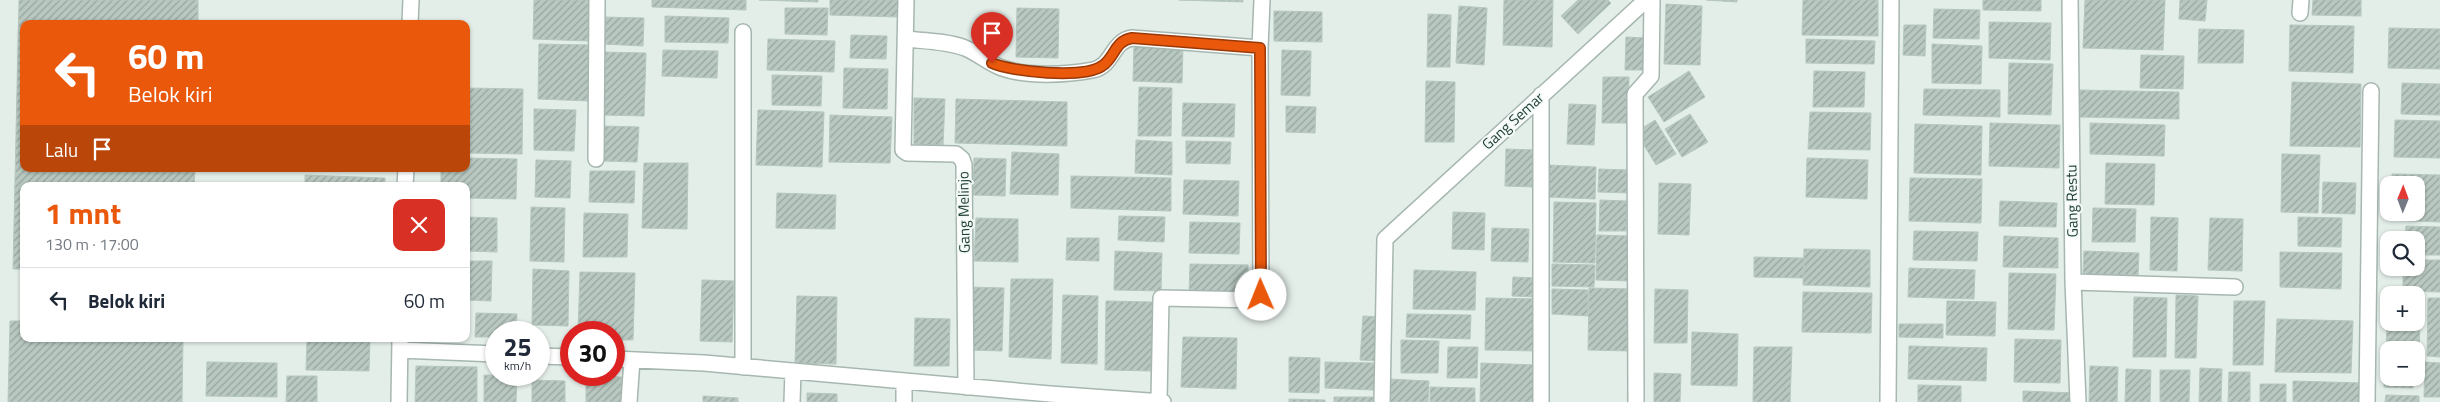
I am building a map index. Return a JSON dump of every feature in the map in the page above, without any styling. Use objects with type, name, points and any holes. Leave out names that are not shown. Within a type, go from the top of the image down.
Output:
[{"type":"street","points":[[410,20],[411,0]]},
{"type":"street","points":[[596,159],[597,0]]},
{"type":"street","name":"Gang Melinjo","points":[[906,0],[903,150],[907,153],[956,154],[962,158],[964,165],[966,387]]},
{"type":"street","points":[[625,360],[743,367],[1050,394],[1161,401],[1161,298],[1256,300],[1260,297],[1260,48],[1262,0]]},
{"type":"street","name":"Gang Semar","points":[[1382,402],[1384,245],[1389,234],[1646,0]]},
{"type":"street","points":[[1636,402],[1635,94],[1650,76],[1652,0]]},
{"type":"street","points":[[1888,402],[1891,0]]},
{"type":"street","name":"Gang Restu","points":[[2070,0],[2073,282],[2078,402]]},
{"type":"street","points":[[743,32],[743,367]]},
{"type":"street","points":[[905,39],[966,48],[1002,68],[1041,73],[1079,72],[1100,68],[1108,61],[1121,42],[1132,38],[1260,48]]},
{"type":"street","points":[[2367,402],[2371,91]]},
{"type":"street","points":[[1541,95],[1541,402]]},
{"type":"street","points":[[2073,282],[2235,287]]},
{"type":"street","points":[[399,402],[400,344],[485,353]]},
{"type":"street","points":[[629,402],[632,360]]},
{"type":"street","points":[[792,371],[792,402]]},
{"type":"street","points":[[904,381],[904,402]]},
{"type":"building","points":[[19,0],[198,0],[198,20],[20,20],[20,172],[195,172],[194,182],[20,182],[20,269],[13,269]]},
{"type":"building","points":[[534,0],[589,0],[588,41],[533,39]]},
{"type":"building","points":[[652,0],[746,0],[746,10],[652,7]]},
{"type":"building","points":[[759,0],[818,0],[818,2]]},
{"type":"building","points":[[830,0],[898,0],[898,17],[830,15]]},
{"type":"building","points":[[1179,0],[1243,0],[1243,2]]},
{"type":"building","points":[[1504,0],[1553,0],[1552,47],[1503,45]]},
{"type":"building","points":[[1578,0],[1608,0],[1611,3],[1578,34],[1561,16]]},
{"type":"building","points":[[1706,0],[1737,0],[1737,2]]},
{"type":"building","points":[[1803,0],[1878,0],[1878,36],[1802,35]]},
{"type":"building","points":[[1983,0],[2041,0],[2041,11],[1983,10]]},
{"type":"building","points":[[2085,0],[2165,0],[2163,50],[2083,48]]},
{"type":"building","points":[[2180,0],[2207,0],[2205,21],[2179,19]]},
{"type":"building","points":[[2313,0],[2361,0],[2361,16],[2312,15]]},
{"type":"building","points":[[1666,4],[1702,6],[1700,65],[1664,64]]},
{"type":"building","points":[[1459,6],[1487,8],[1484,65],[1456,63]]},
{"type":"building","points":[[785,8],[828,8],[827,35],[785,34]]},
{"type":"building","points":[[1017,8],[1059,9],[1058,58],[1016,57]]},
{"type":"building","points":[[1934,9],[1980,10],[1979,39],[1933,38]]},
{"type":"building","points":[[1274,11],[1322,12],[1322,42],[1274,41]]},
{"type":"building","points":[[1428,14],[1451,15],[1450,67],[1427,67]]},
{"type":"building","points":[[665,16],[729,18],[728,43],[665,42]]},
{"type":"building","points":[[603,17],[644,18],[643,46],[602,44]]},
{"type":"building","points":[[1989,22],[2051,23],[2050,60],[1989,58]]},
{"type":"building","points":[[1904,25],[1926,25],[1925,56],[1903,55]]},
{"type":"building","points":[[2290,25],[2354,26],[2353,73],[2289,71]]},
{"type":"building","points":[[2389,28],[2440,29],[2440,69],[2388,68]]},
{"type":"building","points":[[2199,29],[2244,30],[2243,63],[2198,63]]},
{"type":"building","points":[[851,35],[887,36],[886,59],[850,58]]},
{"type":"building","points":[[1626,37],[1648,38],[1647,70],[1625,70]]},
{"type":"building","points":[[768,39],[835,41],[834,72],[767,70]]},
{"type":"building","points":[[1806,39],[1875,41],[1874,64],[1806,63]]},
{"type":"building","points":[[539,44],[590,45],[588,101],[538,99]]},
{"type":"building","points":[[1134,44],[1183,45],[1182,83],[1133,81]]},
{"type":"building","points":[[1932,44],[1982,46],[1981,84],[1932,83]]},
{"type":"building","points":[[663,50],[718,51],[717,78],[662,76]]},
{"type":"building","points":[[1282,50],[1311,51],[1310,96],[1281,95]]},
{"type":"building","points":[[604,52],[646,53],[644,116],[602,115]]},
{"type":"building","points":[[2141,55],[2184,56],[2183,89],[2140,88]]},
{"type":"building","points":[[2009,63],[2053,64],[2051,115],[2008,114]]},
{"type":"building","points":[[844,68],[888,69],[887,109],[843,108]]},
{"type":"building","points":[[1689,71],[1705,97],[1664,122],[1648,97]]},
{"type":"building","points":[[1814,71],[1865,72],[1864,107],[1813,107]]},
{"type":"building","points":[[772,75],[822,76],[821,106],[772,105]]},
{"type":"building","points":[[1603,77],[1629,77],[1628,123],[1602,123]]},
{"type":"building","points":[[1426,81],[1455,82],[1454,142],[1425,142]]},
{"type":"building","points":[[2292,82],[2361,84],[2360,147],[2290,146]]},
{"type":"building","points":[[2402,83],[2440,84],[2440,115],[2401,114]]},
{"type":"building","points":[[1139,87],[1172,88],[1171,136],[1138,136]]},
{"type":"building","points":[[470,88],[523,89],[522,154],[470,153]]},
{"type":"building","points":[[1924,89],[2000,90],[2000,117],[1923,115]]},
{"type":"building","points":[[2080,90],[2179,92],[2179,119],[2080,117]]},
{"type":"building","points":[[914,98],[945,99],[943,145],[914,144]]},
{"type":"building","points":[[956,99],[1067,102],[1067,146],[955,143]]},
{"type":"building","points":[[1183,103],[1235,104],[1234,137],[1182,136]]},
{"type":"building","points":[[1569,104],[1596,105],[1594,145],[1567,144]]},
{"type":"building","points":[[1286,106],[1316,107],[1315,133],[1286,132]]},
{"type":"building","points":[[534,109],[576,110],[574,151],[534,150]]},
{"type":"building","points":[[758,110],[824,112],[822,167],[756,165]]},
{"type":"building","points":[[1810,112],[1871,113],[1870,150],[1808,149]]},
{"type":"building","points":[[1690,114],[1708,142],[1682,157],[1665,129]]},
{"type":"building","points":[[830,115],[892,117],[890,163],[829,162]]},
{"type":"building","points":[[1655,120],[1676,154],[1656,165],[1636,132]]},
{"type":"building","points":[[2395,120],[2440,121],[2440,158],[2394,157]]},
{"type":"building","points":[[1990,123],[2060,125],[2059,168],[1989,166]]},
{"type":"building","points":[[2090,123],[2165,125],[2164,156],[2090,154]]},
{"type":"building","points":[[1915,124],[1982,126],[1981,175],[1914,173]]},
{"type":"building","points":[[604,126],[639,127],[637,162],[603,161]]},
{"type":"building","points":[[1136,140],[1172,142],[1172,175],[1135,173]]},
{"type":"building","points":[[1186,141],[1231,142],[1230,164],[1186,163]]},
{"type":"building","points":[[1506,149],[1535,150],[1534,187],[1505,186]]},
{"type":"building","points":[[1012,152],[1059,154],[1058,195],[1010,194]]},
{"type":"building","points":[[2282,154],[2320,155],[2318,213],[2281,212]]},
{"type":"building","points":[[470,158],[517,159],[516,199],[470,198],[470,182],[441,182],[441,172],[470,172]]},
{"type":"building","points":[[974,158],[1006,159],[1005,196],[973,195]]},
{"type":"building","points":[[1807,158],[1868,160],[1867,199],[1806,197]]},
{"type":"building","points":[[536,160],[571,161],[570,198],[535,197]]},
{"type":"building","points":[[644,163],[688,163],[687,229],[642,228]]},
{"type":"building","points":[[2106,163],[2155,164],[2154,205],[2105,204]]},
{"type":"building","points":[[1547,165],[1596,167],[1595,199],[1547,197]]},
{"type":"building","points":[[1599,169],[1629,170],[1629,193],[1598,192]]},
{"type":"building","points":[[590,171],[635,171],[634,203],[589,202]]},
{"type":"building","points":[[2392,174],[2440,175],[2440,222],[2416,221],[2425,221],[2425,176],[2392,176]]},
{"type":"building","points":[[305,175],[385,178],[385,182],[305,182]]},
{"type":"building","points":[[1071,176],[1171,178],[1171,211],[1071,208]]},
{"type":"building","points":[[1910,178],[1982,179],[1981,223],[1909,221]]},
{"type":"building","points":[[1184,180],[1239,181],[1238,216],[1183,214]]},
{"type":"building","points":[[2323,182],[2356,183],[2355,214],[2322,213]]},
{"type":"building","points":[[1659,183],[1691,184],[1689,235],[1658,234]]},
{"type":"building","points":[[777,193],[836,195],[835,229],[776,228]]},
{"type":"building","points":[[1600,200],[1627,201],[1626,231],[1599,231]]},
{"type":"building","points":[[2000,201],[2057,203],[2056,227],[1999,226]]},
{"type":"building","points":[[1554,202],[1596,203],[1595,263],[1553,262]]},
{"type":"building","points":[[531,207],[565,208],[564,262],[530,261]]},
{"type":"building","points":[[2093,208],[2136,209],[2135,242],[2092,242]]},
{"type":"building","points":[[1453,212],[1485,213],[1484,250],[1452,249]]},
{"type":"building","points":[[584,213],[628,214],[627,257],[583,257]]},
{"type":"building","points":[[1119,216],[1165,217],[1164,242],[1118,240]]},
{"type":"building","points":[[470,217],[497,218],[497,252],[470,251]]},
{"type":"building","points":[[2151,217],[2178,218],[2177,271],[2150,270]]},
{"type":"building","points":[[2298,217],[2342,218],[2341,247],[2298,246]]},
{"type":"building","points":[[976,218],[1018,219],[1018,262],[974,261]]},
{"type":"building","points":[[2210,218],[2243,219],[2242,271],[2208,270]]},
{"type":"building","points":[[1190,222],[1240,223],[1239,254],[1189,253]]},
{"type":"building","points":[[2406,226],[2440,227],[2440,255],[2425,255],[2425,231],[2406,231]]},
{"type":"building","points":[[1492,228],[1529,229],[1528,262],[1491,261]]},
{"type":"building","points":[[1914,231],[1978,232],[1977,261],[1913,260]]},
{"type":"building","points":[[1597,235],[1630,236],[1629,281],[1596,280]]},
{"type":"building","points":[[2004,236],[2058,238],[2058,268],[2003,267]]},
{"type":"building","points":[[1067,238],[1099,238],[1099,261],[1066,260]]},
{"type":"building","points":[[1804,249],[1870,250],[1870,287],[1803,285]]},
{"type":"building","points":[[1115,251],[1162,253],[1161,291],[1114,290]]},
{"type":"building","points":[[2084,251],[2139,253],[2138,275],[2083,274]]},
{"type":"building","points":[[2280,252],[2342,253],[2341,289],[2280,287]]},
{"type":"building","points":[[1754,257],[1804,258],[1804,278],[1754,277]]},
{"type":"building","points":[[2425,260],[2440,260],[2440,292],[2425,292],[2425,286],[2403,286],[2403,276],[2425,276]]},
{"type":"building","points":[[470,261],[492,261],[491,301],[470,300]]},
{"type":"building","points":[[1190,264],[1248,265],[1248,296],[1189,294]]},
{"type":"building","points":[[1552,264],[1595,265],[1594,287],[1552,286]]},
{"type":"building","points":[[1909,268],[1975,270],[1974,299],[1908,297]]},
{"type":"building","points":[[533,269],[569,271],[568,321],[560,321],[560,326],[550,326],[550,321],[532,321]]},
{"type":"building","points":[[1414,270],[1476,272],[1475,310],[1413,309]]},
{"type":"building","points":[[580,272],[635,273],[633,340],[625,340],[625,321],[578,321]]},
{"type":"building","points":[[2009,273],[2056,274],[2054,330],[2008,329]]},
{"type":"building","points":[[1513,277],[1539,278],[1539,297],[1512,296]]},
{"type":"building","points":[[1011,279],[1053,279],[1051,359],[1009,357]]},
{"type":"building","points":[[702,280],[734,281],[732,342],[700,341]]},
{"type":"building","points":[[970,287],[1004,288],[1002,351],[968,350]]},
{"type":"building","points":[[1589,288],[1631,289],[1629,351],[1588,350]]},
{"type":"building","points":[[1552,289],[1588,290],[1588,316],[1552,314]]},
{"type":"building","points":[[1655,289],[1688,290],[1687,343],[1654,343]]},
{"type":"building","points":[[1803,292],[1872,293],[1871,333],[1802,332]]},
{"type":"building","points":[[1063,295],[1098,296],[1097,364],[1061,363]]},
{"type":"building","points":[[2176,295],[2198,296],[2196,358],[2175,358]]},
{"type":"building","points":[[797,296],[837,297],[836,364],[795,363]]},
{"type":"building","points":[[2134,297],[2167,298],[2166,357],[2133,357]]},
{"type":"building","points":[[1486,298],[1538,299],[1537,351],[1485,350]]},
{"type":"building","points":[[2428,298],[2440,298],[2440,357],[2427,356]]},
{"type":"building","points":[[1106,301],[1153,302],[1151,371],[1105,370]]},
{"type":"building","points":[[1947,301],[1996,302],[1995,336],[1946,335]]},
{"type":"building","points":[[2234,301],[2265,301],[2263,365],[2233,365]]},
{"type":"building","points":[[476,313],[517,314],[517,321],[485,321],[485,337],[475,337]]},
{"type":"building","points":[[1407,314],[1471,315],[1470,339],[1406,337]]},
{"type":"building","points":[[1363,316],[1382,317],[1380,361],[1360,360]]},
{"type":"building","points":[[915,318],[950,319],[949,366],[914,366]]},
{"type":"building","points":[[2277,319],[2353,321],[2351,373],[2275,372]]},
{"type":"building","points":[[10,321],[20,321],[20,342],[183,342],[182,402],[8,402]]},
{"type":"building","points":[[1899,324],[1943,324],[1943,338],[1899,337]]},
{"type":"building","points":[[2387,331],[2420,331],[2419,341],[2386,341]]},
{"type":"building","points":[[1692,332],[1738,334],[1737,386],[1691,385]]},
{"type":"building","points":[[1183,337],[1237,338],[1236,389],[1181,387]]},
{"type":"building","points":[[2015,339],[2061,340],[2060,383],[2014,382]]},
{"type":"building","points":[[1401,340],[1439,341],[1438,373],[1401,373]]},
{"type":"building","points":[[307,342],[370,342],[369,371],[306,370]]},
{"type":"building","points":[[1909,346],[1987,348],[1986,381],[1908,379]]},
{"type":"building","points":[[1448,347],[1478,347],[1477,378],[1447,378]]},
{"type":"building","points":[[1754,347],[1792,347],[1790,402],[1753,402]]},
{"type":"building","points":[[1289,357],[1320,358],[1319,393],[1289,392]]},
{"type":"building","points":[[207,362],[277,363],[277,397],[206,396]]},
{"type":"building","points":[[1325,362],[1375,363],[1374,390],[1325,388]]},
{"type":"building","points":[[2425,362],[2440,363],[2440,397],[2424,397]]},
{"type":"building","points":[[1481,363],[1537,365],[1536,402],[1480,402]]},
{"type":"building","points":[[416,366],[477,367],[477,402],[415,402]]},
{"type":"building","points":[[2090,366],[2118,367],[2117,402],[2089,402]]},
{"type":"building","points":[[2200,368],[2222,369],[2221,402],[2199,402]]},
{"type":"building","points":[[2126,369],[2151,370],[2150,402],[2125,402]]},
{"type":"building","points":[[2160,370],[2190,370],[2189,402],[2160,402]]},
{"type":"building","points":[[2229,372],[2250,372],[2250,402],[2228,402]]},
{"type":"building","points":[[1654,373],[1681,374],[1680,402],[1654,402]]},
{"type":"building","points":[[484,375],[485,386],[517,386],[516,402],[484,402]]},
{"type":"building","points":[[287,376],[317,376],[317,402],[286,402]]},
{"type":"building","points":[[1389,379],[1429,381],[1428,402],[1389,402]]},
{"type":"building","points":[[550,381],[560,381],[560,386],[565,386],[565,402],[532,402],[532,386],[550,386]]},
{"type":"building","points":[[2293,381],[2362,383],[2362,402],[2293,402]]},
{"type":"building","points":[[2260,384],[2286,384],[2286,402],[2260,402]]},
{"type":"building","points":[[1918,385],[1961,386],[1961,402],[1918,402]]},
{"type":"building","points":[[586,386],[622,386],[622,402],[586,402]]},
{"type":"building","points":[[2413,386],[2413,388],[2384,387]]},
{"type":"building","points":[[1430,387],[1475,388],[1475,402],[1430,402]]},
{"type":"building","points":[[2023,391],[2074,393],[2074,402],[2023,402]]},
{"type":"building","points":[[807,393],[837,394],[837,402],[807,402]]},
{"type":"building","points":[[2386,395],[2419,396],[2419,402],[2385,402]]},
{"type":"building","points":[[703,396],[738,398],[738,402],[703,402]]},
{"type":"building","points":[[1334,397],[1377,397],[1377,402],[1334,402]]},
{"type":"building","points":[[1289,399],[1325,400],[1325,402],[1289,402]]},
{"type":"route","points":[[992,63],[1002,68],[1018,71],[1041,73],[1079,72],[1104,66],[1121,42],[1132,38],[1260,48],[1261,295]]}]
